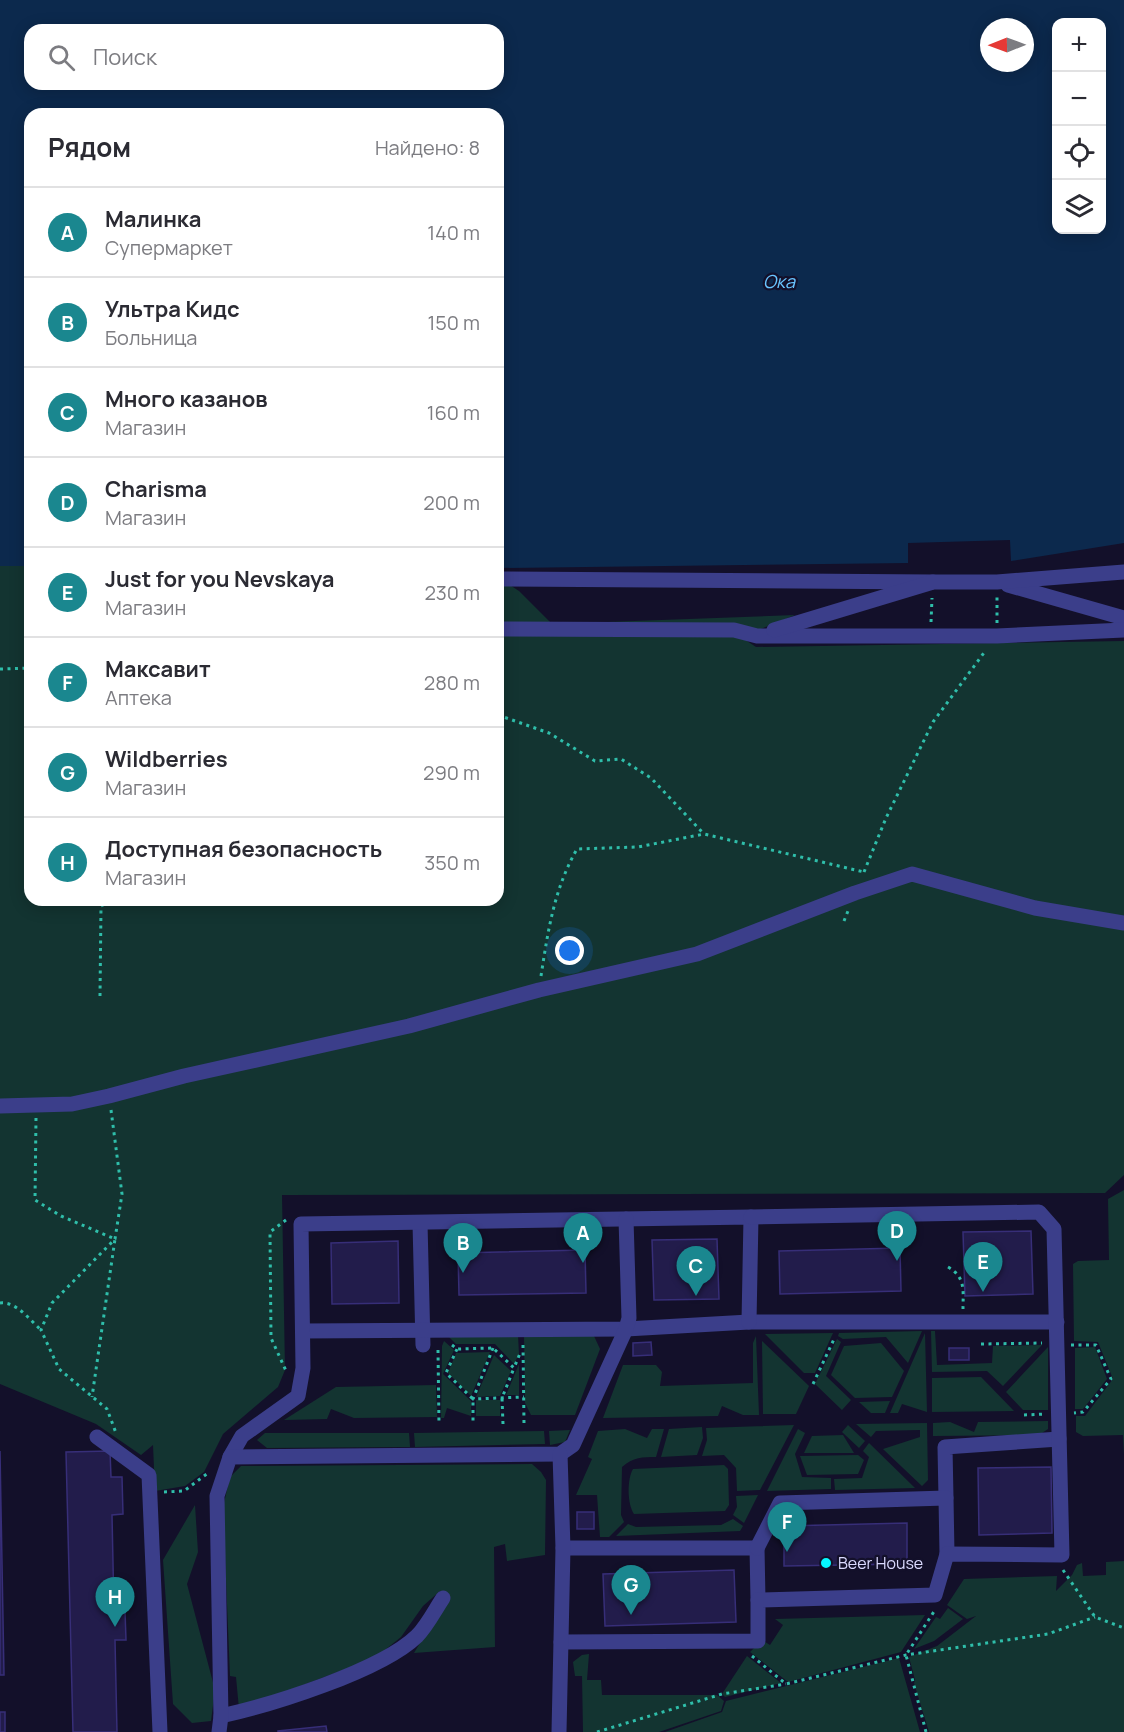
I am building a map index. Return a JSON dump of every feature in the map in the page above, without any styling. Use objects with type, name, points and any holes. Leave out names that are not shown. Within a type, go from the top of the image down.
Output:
[{"type":"lane","points":[[504,579],[997,582],[1124,572]]},
{"type":"lane","points":[[757,636],[933,582]]},
{"type":"lane","points":[[997,582],[1124,618]]},
{"type":"lane","points":[[504,629],[734,630],[757,636],[997,636],[1124,630]]},
{"type":"lane","points":[[0,1106],[36,1107],[72,1104],[109,1096],[184,1076],[409,1026],[539,990],[697,954],[855,893],[912,874],[1035,908],[1124,923]]},
{"type":"lane","points":[[219,1732],[221,1716],[217,1496],[230,1457],[242,1436],[298,1396],[303,1368],[301,1224],[1039,1212],[1054,1229],[1062,1555],[947,1554]]},
{"type":"lane","points":[[749,1322],[751,1217]]},
{"type":"lane","points":[[230,1457],[560,1454],[573,1445],[626,1329],[628,1318],[626,1220]]},
{"type":"lane","points":[[420,1223],[428,1339]]},
{"type":"lane","points":[[303,1331],[428,1339],[749,1322],[1057,1322]]},
{"type":"lane","points":[[97,1437],[149,1475],[160,1732]]},
{"type":"lane","points":[[758,1600],[935,1595],[947,1554],[945,1447],[1059,1439]]},
{"type":"lane","points":[[559,1732],[563,1548],[560,1454]]},
{"type":"lane","points":[[561,1642],[758,1641],[757,1548],[780,1503],[946,1498]]},
{"type":"lane","points":[[563,1548],[757,1548]]},
{"type":"lane","points":[[221,1716],[266,1706],[378,1662],[417,1636],[443,1598]]},
{"type":"path","points":[[930,636],[933,582]]},
{"type":"path","points":[[844,921],[886,818],[933,722],[997,636],[997,582]]},
{"type":"path","points":[[0,669],[24,668]]},
{"type":"path","points":[[504,717],[549,733],[595,761],[621,759],[651,778],[704,834]]},
{"type":"path","points":[[539,990],[551,916],[563,873],[577,849],[638,847],[704,834],[864,872]]},
{"type":"path","points":[[100,996],[101,906]]},
{"type":"path","points":[[92,1397],[122,1194],[109,1096]]},
{"type":"path","points":[[36,1107],[34,1200],[61,1216],[115,1239]]},
{"type":"path","points":[[287,1220],[270,1232],[271,1338],[298,1396]]},
{"type":"path","points":[[41,1330],[52,1303],[115,1239]]},
{"type":"path","points":[[948,1267],[958,1272],[963,1281],[963,1311]]},
{"type":"path","points":[[0,1303],[5,1302],[21,1311],[41,1330],[59,1369],[107,1409],[126,1458]]},
{"type":"path","points":[[813,1384],[838,1330]]},
{"type":"path","points":[[1071,1334],[1071,1356]]},
{"type":"path","points":[[428,1339],[439,1425]]},
{"type":"path","points":[[523,1340],[524,1424]]},
{"type":"path","points":[[451,1343],[457,1349],[493,1348],[514,1368]]},
{"type":"path","points":[[981,1344],[1046,1345]]},
{"type":"path","points":[[1071,1345],[1096,1345],[1111,1379],[1083,1412],[1072,1413]]},
{"type":"path","points":[[474,1425],[473,1399],[493,1348]]},
{"type":"path","points":[[502,1424],[502,1398],[523,1348]]},
{"type":"path","points":[[457,1349],[446,1373],[473,1399],[524,1397]]},
{"type":"path","points":[[150,1493],[184,1491],[230,1457]]},
{"type":"path","points":[[1054,1555],[1095,1617],[1124,1628]]},
{"type":"path","points":[[927,1732],[906,1655],[937,1606]]},
{"type":"path","points":[[597,1732],[722,1694],[786,1684],[906,1655],[1048,1634],[1095,1617]]},
{"type":"path","points":[[734,1641],[786,1684]]},
{"type":"green space","points":[[0,566],[24,566],[24,906],[504,906],[504,581],[519,591],[552,624],[795,615],[741,637],[756,647],[1124,641],[1124,1175],[1105,1193],[282,1195],[285,1370],[278,1387],[223,1434],[204,1472],[185,1486],[155,1491],[153,1445],[141,1455],[96,1424],[0,1384]]},
{"type":"green space","points":[[1124,1190],[1124,1455],[1123,1435],[1083,1436],[1076,1432],[1076,1416],[1085,1416],[1113,1379],[1098,1342],[1074,1341],[1073,1264],[1078,1261],[1109,1260],[1108,1199]]},
{"type":"green space","points":[[922,1331],[908,1363],[886,1337],[843,1339],[838,1336],[839,1333]]},
{"type":"green space","points":[[931,1331],[935,1331],[937,1365],[992,1363],[993,1346],[1042,1345],[1003,1386],[987,1371],[932,1372]]},
{"type":"green space","points":[[833,1333],[815,1373],[804,1373],[765,1334]]},
{"type":"green space","points":[[925,1333],[927,1412],[902,1404],[898,1413],[890,1413]]},
{"type":"green space","points":[[518,1335],[519,1354],[514,1364],[495,1344],[456,1344],[449,1337]]},
{"type":"green space","points":[[524,1335],[594,1336],[600,1349],[575,1415],[531,1415],[525,1403]]},
{"type":"green space","points":[[756,1336],[759,1415],[743,1415],[722,1406],[718,1416],[603,1418],[623,1365],[656,1365],[662,1372],[660,1386],[753,1383],[753,1343]]},
{"type":"green space","points":[[837,1339],[841,1342],[826,1376],[851,1400],[842,1410],[815,1384]]},
{"type":"green space","points":[[444,1341],[454,1350],[443,1374],[471,1401],[471,1416],[447,1408],[444,1418],[441,1418],[442,1346]]},
{"type":"green space","points":[[762,1341],[809,1386],[796,1414],[763,1414]]},
{"type":"green space","points":[[881,1343],[904,1371],[892,1397],[855,1398],[831,1375],[844,1346]]},
{"type":"green space","points":[[1048,1347],[1048,1410],[1023,1410],[1006,1392]]},
{"type":"green space","points":[[1095,1347],[1107,1379],[1083,1409],[1075,1409],[1075,1348]]},
{"type":"green space","points":[[490,1352],[471,1396],[448,1373],[456,1353]]},
{"type":"green space","points":[[494,1355],[511,1371],[500,1396],[476,1397]]},
{"type":"green space","points":[[519,1364],[519,1395],[506,1395]]},
{"type":"green space","points":[[981,1377],[1014,1411],[932,1412],[932,1378]]},
{"type":"green space","points":[[436,1385],[437,1417],[354,1418],[331,1409],[327,1419],[284,1420],[336,1387]]},
{"type":"green space","points":[[476,1400],[500,1400],[500,1416],[476,1416]]},
{"type":"green space","points":[[890,1401],[885,1413],[871,1413],[859,1402]]},
{"type":"green space","points":[[1048,1421],[1048,1429],[1039,1435],[933,1436],[933,1423],[950,1422],[974,1432],[978,1422]]},
{"type":"green space","points":[[927,1423],[928,1480],[922,1486],[883,1449],[920,1437],[920,1430],[876,1431],[871,1437],[856,1424]]},
{"type":"green space","points":[[794,1425],[760,1490],[737,1491],[736,1468],[724,1455],[702,1456],[707,1440],[706,1428]]},
{"type":"green space","points":[[848,1425],[865,1441],[859,1448],[842,1432]]},
{"type":"green space","points":[[702,1427],[703,1438],[697,1455],[661,1457],[669,1429]]},
{"type":"green space","points":[[625,1429],[647,1438],[652,1429],[664,1429],[656,1457],[634,1459],[622,1467],[621,1515],[624,1522],[609,1537],[600,1537],[597,1495],[576,1495],[592,1459],[588,1457],[598,1431]]},
{"type":"green space","points":[[798,1429],[805,1433],[795,1454],[802,1477],[831,1478],[831,1489],[767,1491]]},
{"type":"green space","points":[[570,1430],[565,1442],[550,1445],[549,1431]]},
{"type":"green space","points":[[544,1431],[545,1444],[415,1447],[414,1433]]},
{"type":"green space","points":[[265,1433],[409,1433],[410,1447],[267,1448],[257,1440]]},
{"type":"green space","points":[[843,1435],[854,1453],[804,1453],[812,1436]]},
{"type":"green space","points":[[869,1443],[915,1488],[835,1490],[834,1479],[862,1478],[869,1457],[863,1451]]},
{"type":"green space","points":[[858,1455],[864,1460],[858,1474],[807,1475],[800,1456]]},
{"type":"green space","points":[[532,1464],[546,1480],[545,1555],[507,1561],[505,1544],[494,1547],[495,1647],[414,1653],[449,1594],[440,1591],[423,1606],[401,1637],[375,1658],[239,1709],[236,1677],[230,1676],[223,1507],[230,1477],[241,1466]]},
{"type":"green space","points":[[724,1465],[728,1469],[729,1505],[725,1511],[634,1514],[629,1492],[633,1469]]},
{"type":"green space","points":[[758,1495],[744,1523],[733,1515],[737,1507],[736,1496]]},
{"type":"green space","points":[[195,1505],[198,1552],[187,1584],[215,1690],[211,1721],[192,1723],[173,1704],[163,1560]]},
{"type":"green space","points":[[733,1519],[743,1526],[740,1531],[616,1536],[628,1524],[636,1527],[721,1525]]},
{"type":"green space","points":[[1124,1561],[1124,1732],[929,1732],[914,1683],[909,1657],[937,1646],[976,1616],[967,1619],[947,1605],[964,1579],[1057,1576],[1056,1591],[1072,1575],[1077,1565],[1082,1563],[1083,1576],[1106,1575],[1106,1562]]},
{"type":"green space","points":[[948,1608],[963,1619],[934,1641],[914,1649],[936,1617],[940,1619]]},
{"type":"green space","points":[[925,1615],[901,1652],[788,1682],[750,1652],[762,1640],[770,1645],[783,1625],[775,1619]]},
{"type":"green space","points":[[589,1654],[587,1680],[601,1680],[602,1695],[717,1695],[724,1701],[721,1711],[659,1732],[583,1732],[582,1676],[575,1676],[573,1662],[582,1655]]},
{"type":"green space","points":[[747,1656],[781,1683],[725,1697],[722,1694]]},
{"type":"green space","points":[[899,1658],[920,1732],[665,1732],[722,1712],[726,1701]]},
{"type":"water","name":"Ока","points":[[0,0],[1124,0],[1124,543],[1011,561],[1010,540],[908,543],[908,563],[504,568],[504,108],[24,108],[24,566],[0,566]]},
{"type":"building","points":[[1031,1231],[1033,1294],[965,1296],[963,1232]]},
{"type":"building","points":[[717,1239],[719,1299],[654,1300],[652,1240]]},
{"type":"building","points":[[398,1241],[399,1303],[332,1304],[331,1243]]},
{"type":"building","points":[[900,1248],[901,1291],[780,1294],[779,1251]]},
{"type":"building","points":[[585,1250],[586,1293],[459,1295],[458,1253]]},
{"type":"building","points":[[651,1342],[652,1355],[633,1356],[633,1343]]},
{"type":"building","points":[[949,1348],[969,1348],[969,1360],[949,1360]]},
{"type":"building","points":[[0,1451],[4,1675],[0,1675]]},
{"type":"building","points":[[110,1451],[111,1477],[122,1477],[123,1514],[112,1515],[114,1611],[125,1611],[126,1640],[115,1640],[117,1732],[73,1732],[66,1452]]},
{"type":"building","points":[[1051,1467],[1052,1533],[979,1535],[978,1468]]},
{"type":"building","points":[[577,1512],[594,1512],[594,1529],[577,1529]]},
{"type":"building","points":[[907,1523],[907,1564],[784,1566],[784,1526]]},
{"type":"building","points":[[734,1570],[736,1622],[605,1626],[603,1574]]},
{"type":"building","points":[[0,1712],[5,1712],[5,1732],[0,1732]]},
{"type":"building","points":[[326,1726],[327,1732],[278,1732],[278,1731]]},
{"type":"place","name":"Charisma","points":[[897,1261]]},
{"type":"place","name":"Малинка","points":[[583,1263]]},
{"type":"place","name":"Ультра Кидс","points":[[463,1273]]},
{"type":"place","name":"Just for you Nevskaya","points":[[983,1292]]},
{"type":"place","name":"Много казанов","points":[[696,1296]]},
{"type":"place","name":"Максавит","points":[[787,1552]]},
{"type":"place","name":"Beer House","points":[[826,1563]]},
{"type":"place","name":"Wildberries","points":[[631,1615]]},
{"type":"place","name":"Доступная безопасность","points":[[115,1627]]}]
